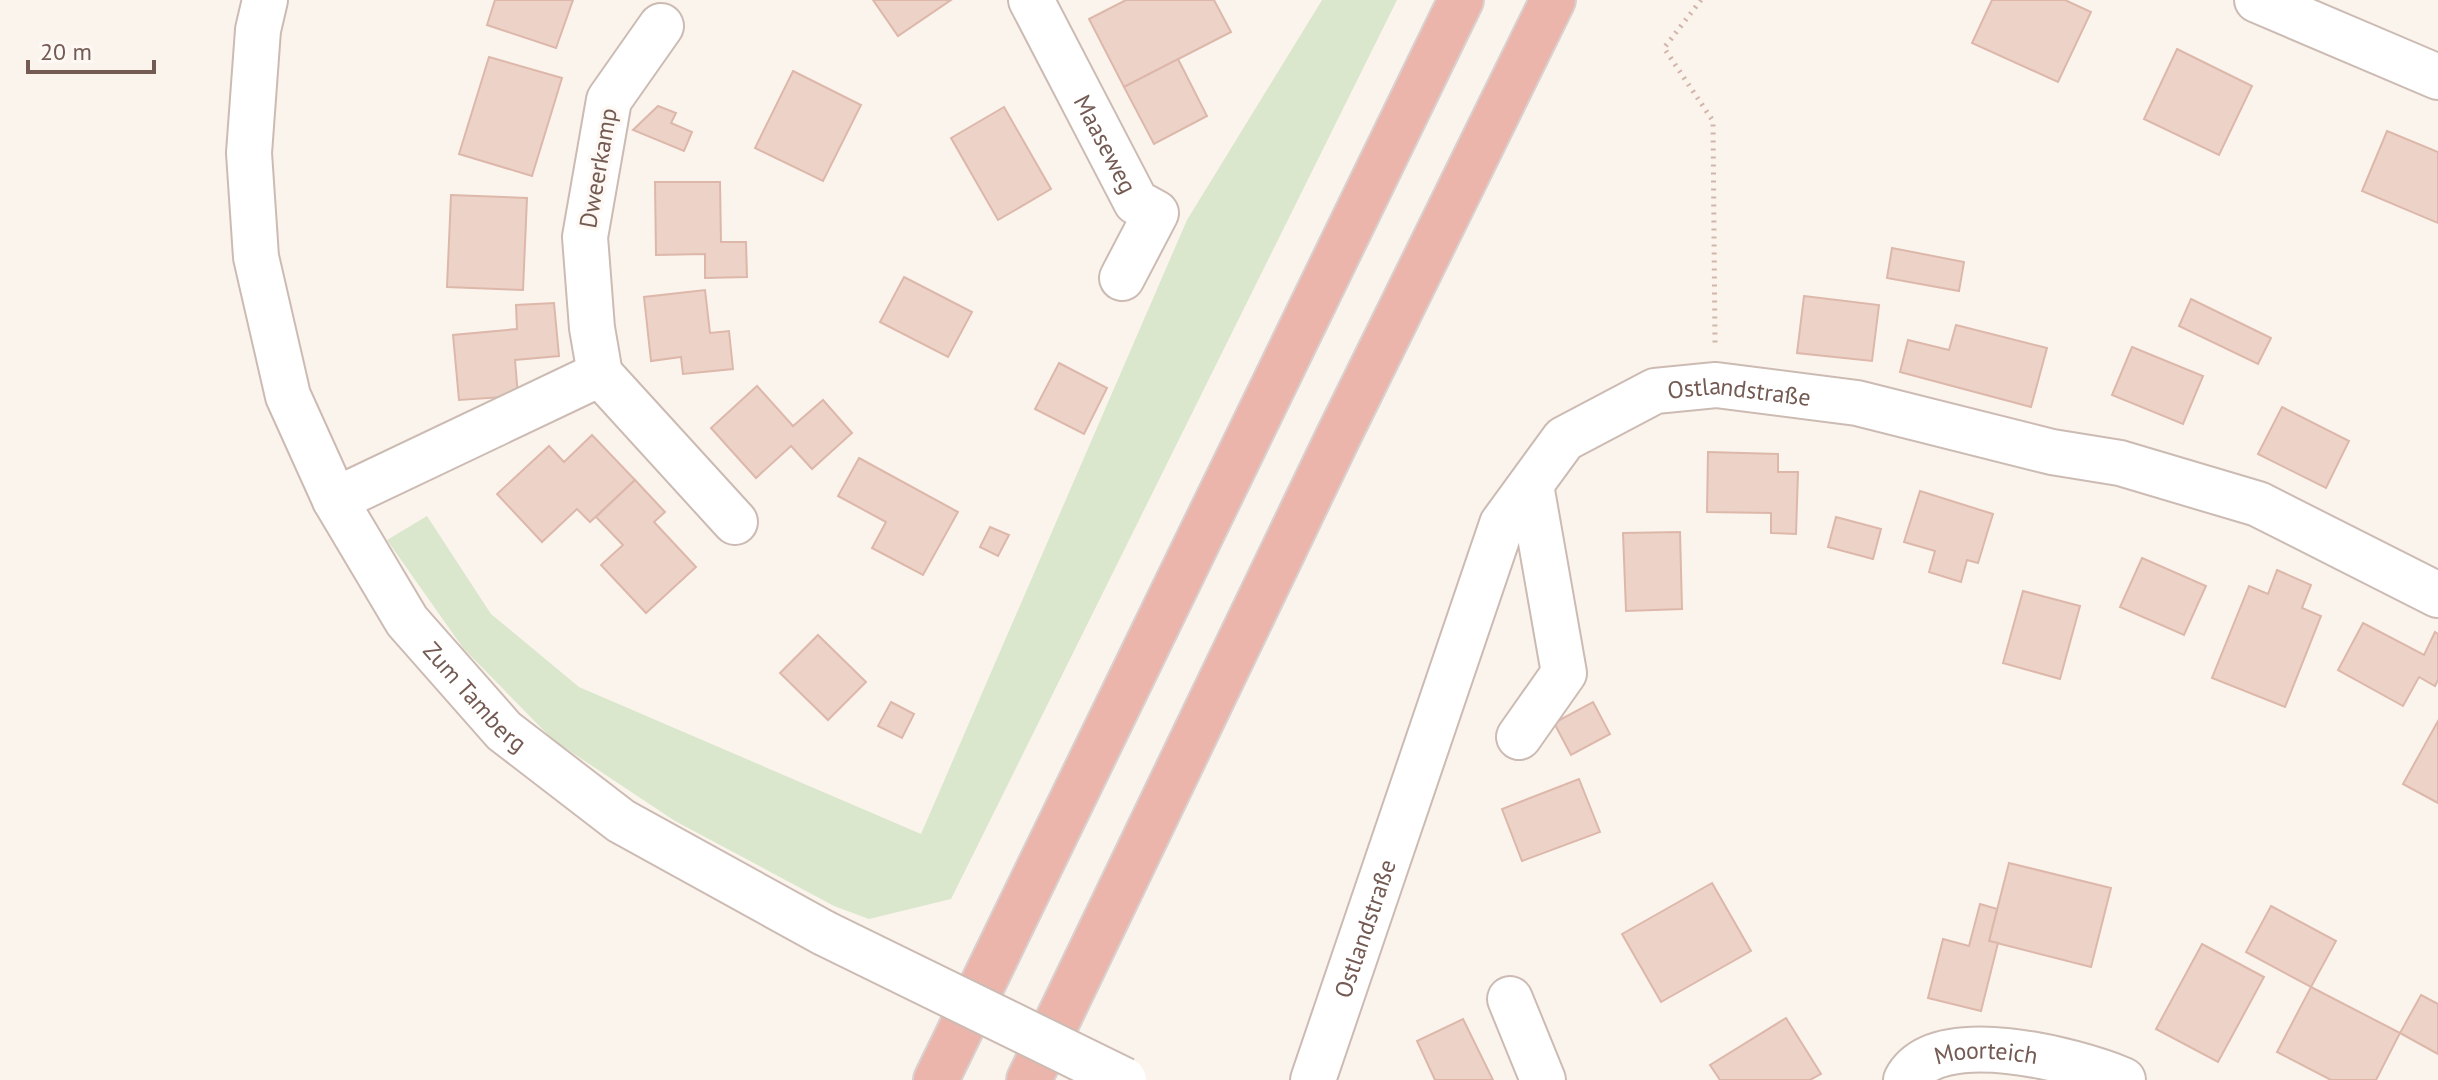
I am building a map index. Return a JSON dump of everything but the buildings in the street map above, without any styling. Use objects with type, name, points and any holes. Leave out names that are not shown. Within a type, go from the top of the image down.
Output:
[{"type":"highway","points":[[936,1080],[1461,0]]},
{"type":"highway","points":[[1029,1080],[1331,451],[1553,0]]},
{"type":"street","name":"Zum Tamberg","points":[[265,0],[258,30],[249,153],[256,257],[288,396],[335,500],[407,621],[504,731],[621,821],[824,933],[1124,1080]]},
{"type":"street","name":"Maaseweg","points":[[1031,0],[1136,202],[1156,213],[1122,278]]},
{"type":"street","points":[[2257,0],[2438,77]]},
{"type":"street","name":"Dweerkamp","points":[[600,374],[592,328],[585,237],[593,191],[609,100],[661,26]]},
{"type":"street","points":[[335,500],[600,374],[735,522]]},
{"type":"street","name":"Ostlandstraße","points":[[1313,1080],[1502,524],[1564,439],[1655,391],[1716,385],[1857,403],[2052,452],[2120,463],[2258,504],[2438,595]]},
{"type":"street","points":[[1519,737],[1564,673],[1531,485]]},
{"type":"street","points":[[1510,999],[1543,1080]]},
{"type":"street","name":"Moorteich","points":[[1906,1080],[1930,1056],[1986,1049],[2042,1055],[2123,1080]]},
{"type":"path","points":[[1701,0],[1664,48],[1713,121],[1716,385]]},
{"type":"green space","points":[[1322,0],[1397,0],[951,899],[869,919],[834,906],[675,821],[553,740],[463,648],[387,540],[427,516],[491,614],[579,687],[921,834],[1187,220]]}]
